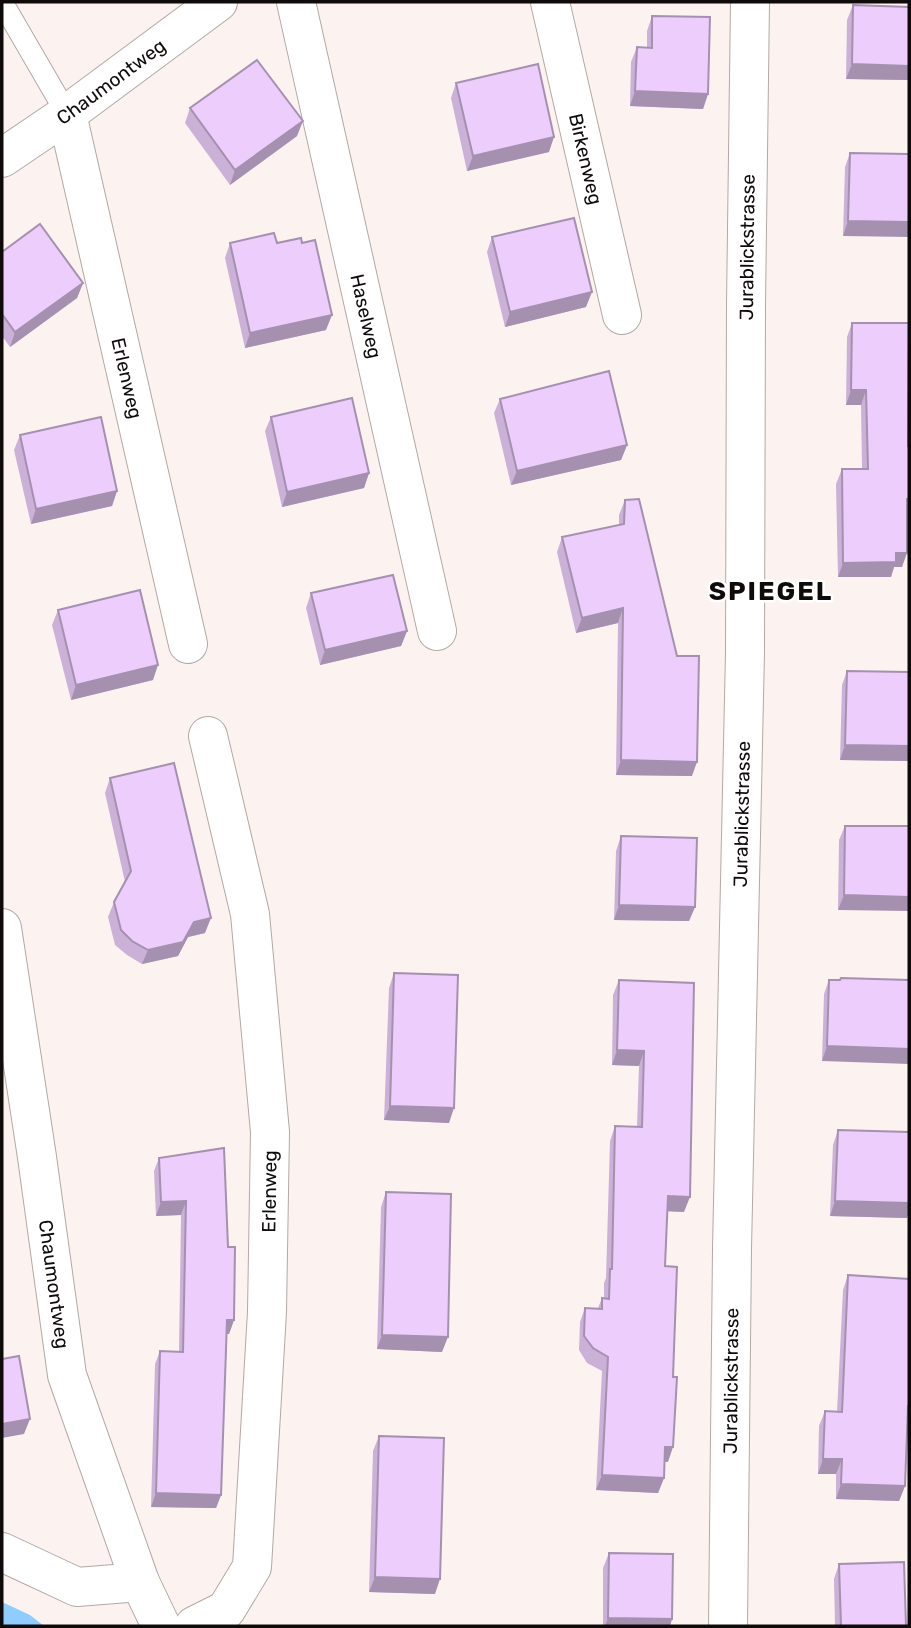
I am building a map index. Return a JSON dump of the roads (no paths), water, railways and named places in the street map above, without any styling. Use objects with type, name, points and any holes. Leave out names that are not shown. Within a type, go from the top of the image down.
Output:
[{"type":"street","name":"Chaumontweg","points":[[2,158],[218,2]]},
{"type":"street","name":"Haselweg","points":[[296,2],[437,631]]},
{"type":"street","name":"Birkenweg","points":[[550,2],[622,315]]},
{"type":"street","name":"Jurablickstrasse","points":[[728,1626],[732,1249],[745,652],[750,2]]},
{"type":"street","name":"Erlenweg","points":[[66,114],[188,644]]},
{"type":"street","name":"Erlenweg","points":[[194,1626],[226,1610],[252,1566],[267,1312],[270,1132],[250,915],[208,736]]},
{"type":"street","name":"Chaumontweg","points":[[2,928],[67,1375],[140,1582],[161,1626]]},
{"type":"street","points":[[2,1552],[77,1587],[140,1582]]},
{"type":"lane","points":[[2,2],[66,114]]},
{"type":"water","points":[[2,1602],[30,1615],[44,1626],[2,1626]]},
{"type":"district","name":"SPIEGEL","points":[[771,591]]}]
